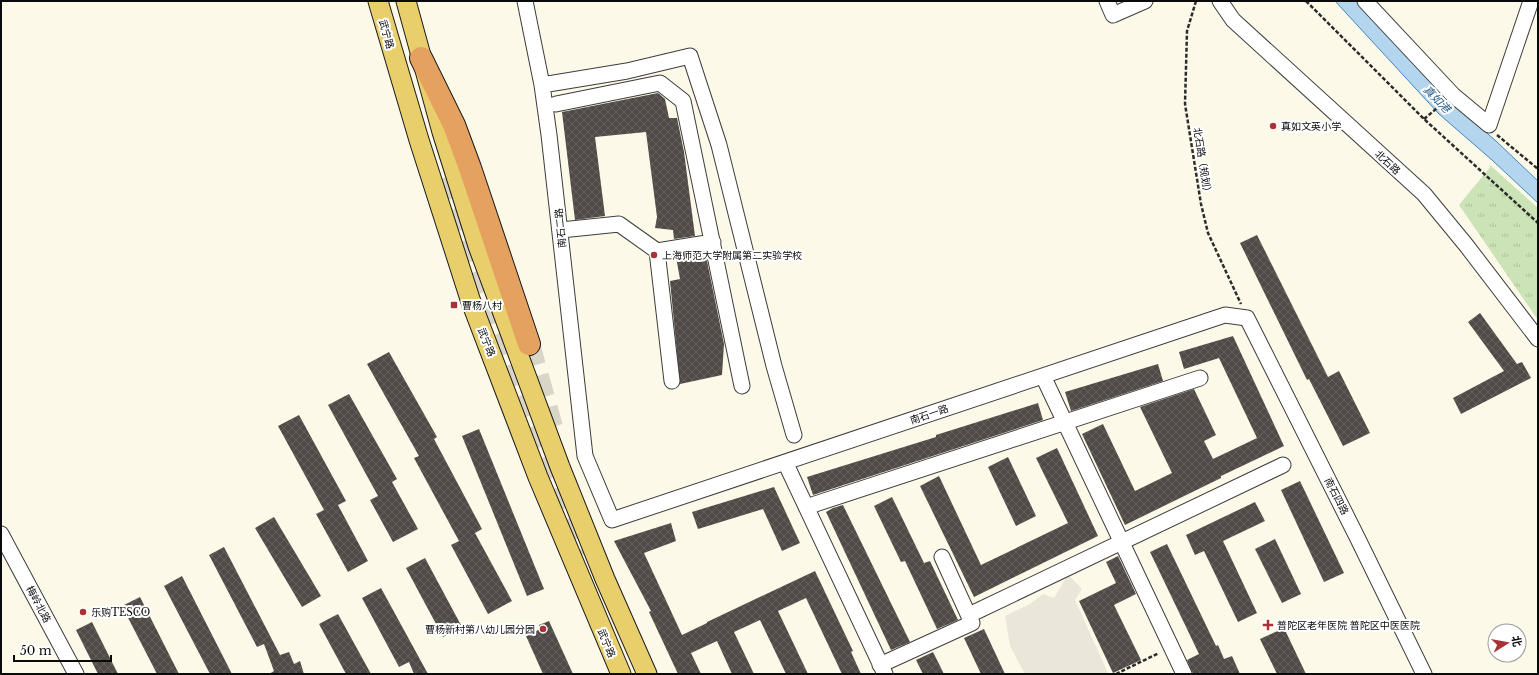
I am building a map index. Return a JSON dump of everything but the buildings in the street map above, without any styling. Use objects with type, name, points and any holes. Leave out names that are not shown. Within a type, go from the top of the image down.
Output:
[{"type":"highway","points":[[421,58],[454,125],[470,168],[529,344]]},
{"type":"main road","name":"武宁路","points":[[378,1],[419,140],[470,299],[541,484],[621,674]]},
{"type":"main road","points":[[406,1],[442,132],[478,246],[560,467],[605,579],[647,674]]},
{"type":"street","name":"南石二路","points":[[525,1],[542,85],[549,135],[561,230],[585,456],[612,520]]},
{"type":"street","points":[[1107,1],[1114,15],[1145,1]]},
{"type":"street","name":"北石路","points":[[1220,1],[1233,20],[1424,194],[1466,245],[1538,339]]},
{"type":"street","points":[[1365,1],[1453,95],[1489,125],[1531,1]]},
{"type":"street","points":[[542,85],[620,73],[690,56],[719,145],[774,366],[794,435]]},
{"type":"street","points":[[556,104],[660,83],[682,101],[713,242],[742,386]]},
{"type":"street","points":[[561,230],[619,224],[657,251],[713,242]]},
{"type":"street","points":[[657,251],[672,381]]},
{"type":"street","name":"南石一路","points":[[612,520],[1225,315],[1247,318]]},
{"type":"street","name":"南石四路","points":[[1247,318],[1424,674]]},
{"type":"street","points":[[1043,376],[1182,673]]},
{"type":"street","points":[[806,507],[1200,378]]},
{"type":"street","points":[[785,462],[883,669],[972,622],[942,557]]},
{"type":"street","points":[[969,615],[1283,465]]},
{"type":"street","name":"梅岭北路","points":[[1,534],[76,674]]},
{"type":"path","name":"北石路（规划）","points":[[1196,1],[1187,31],[1185,104],[1201,204],[1208,233],[1247,318]]},
{"type":"path","points":[[1306,1],[1424,119],[1538,222]]},
{"type":"path","points":[[1424,119],[1447,100]]},
{"type":"path","points":[[1498,135],[1538,169]]},
{"type":"path","points":[[1116,674],[1171,647]]},
{"type":"green space","points":[[1491,166],[1538,208],[1538,320],[1459,205]]},
{"type":"shaded area","points":[[1068,574],[1082,589],[1075,600],[1108,673],[1025,674],[1010,646],[1005,616],[1030,604],[1043,594],[1054,598]]},
{"type":"water","name":"真如港","points":[[1335,1],[1356,1],[1447,98],[1496,141],[1538,181],[1538,203],[1492,160],[1439,114]]},
{"type":"tunnel","points":[[447,177],[470,259],[580,556]]},
{"type":"tunnel","points":[[529,344],[552,427]]},
{"type":"place","name":"真如文英小学","points":[[1273,126]]},
{"type":"place","name":"上海师范大学附属第二实验学校","points":[[654,255]]},
{"type":"place","name":"曹杨八村","points":[[454,305]]},
{"type":"place","name":"乐购TESCO","points":[[83,612]]},
{"type":"place","name":"普陀区老年医院 普陀区中医医院","points":[[1268,625]]},
{"type":"place","name":"曹杨新村第八幼儿园分园","points":[[543,629]]}]
